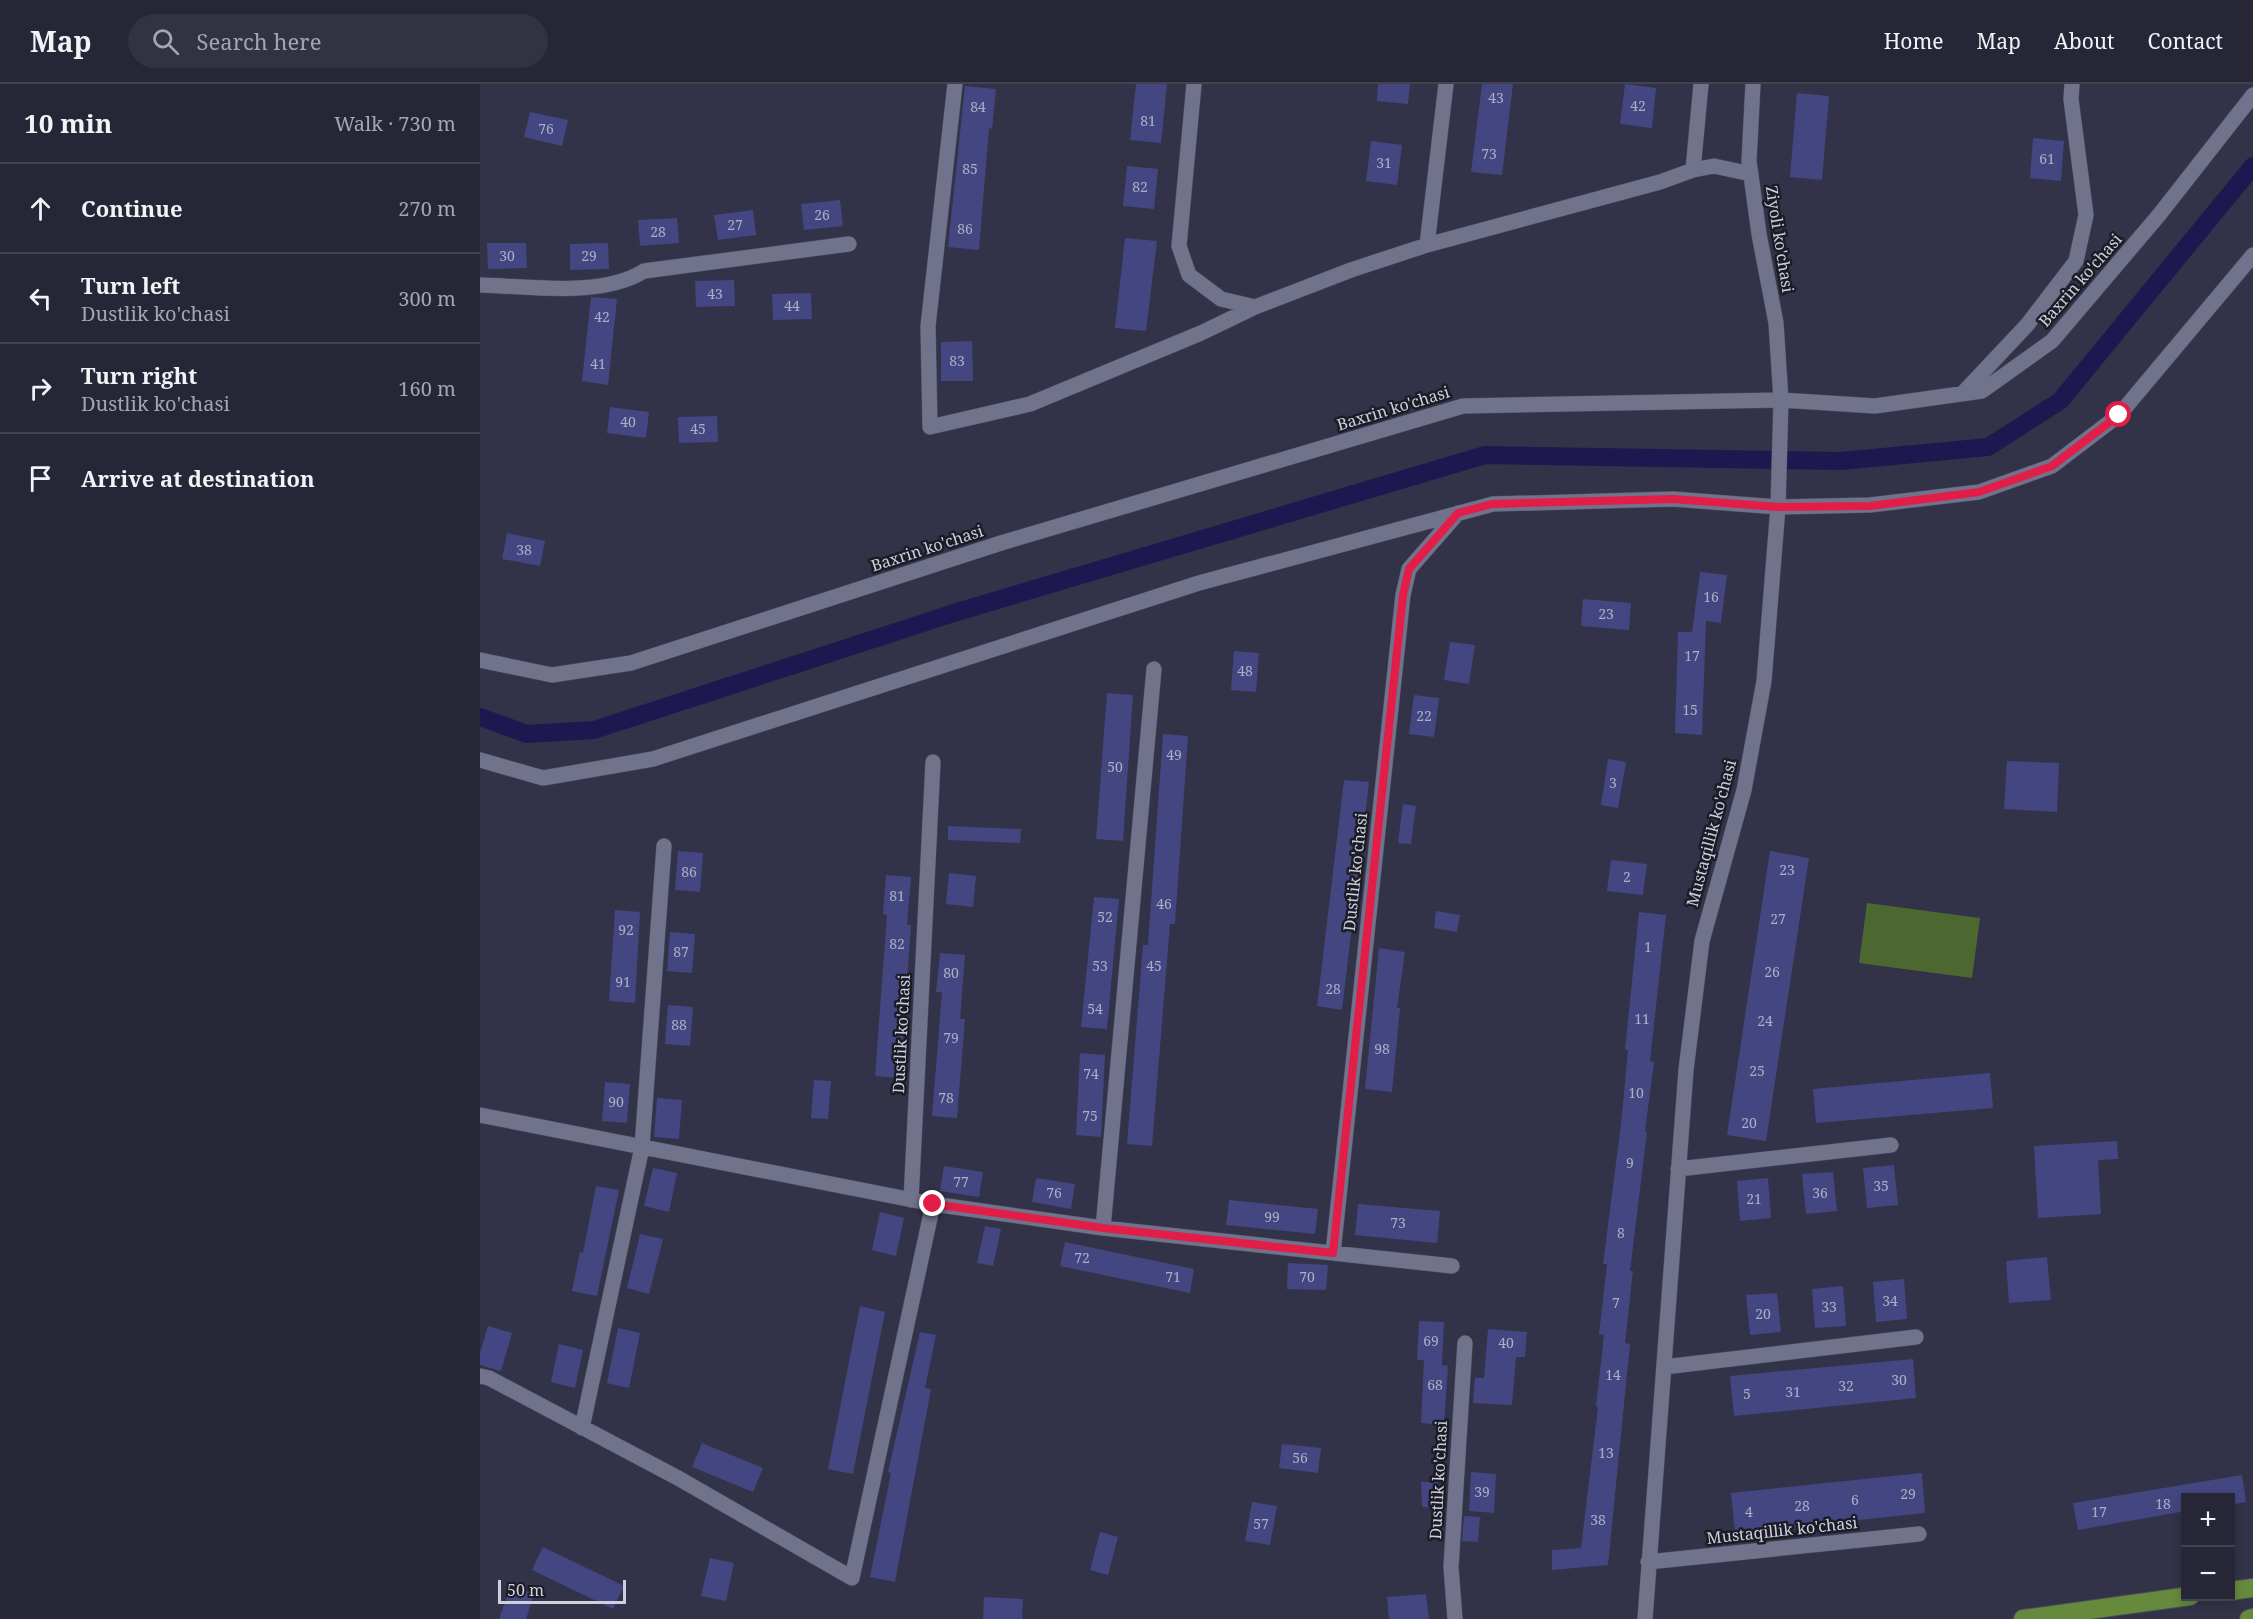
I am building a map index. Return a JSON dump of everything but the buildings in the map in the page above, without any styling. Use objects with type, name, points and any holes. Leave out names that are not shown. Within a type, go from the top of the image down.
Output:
[{"type":"highway","points":[[2235,1590],[2253,1588]]},
{"type":"highway","points":[[2024,1619],[2181,1597]]},
{"type":"highway","points":[[2248,1619],[2253,1618]]},
{"type":"street","points":[[955,84],[928,326],[930,427],[1030,405],[1201,333],[1254,307],[1351,270],[1427,245],[1660,183],[1693,170],[1714,166],[1751,174]]},
{"type":"street","points":[[1194,84],[1179,246],[1189,275],[1221,299],[1254,307]]},
{"type":"street","points":[[1427,245],[1446,84]]},
{"type":"street","points":[[1693,170],[1701,84]]},
{"type":"street","name":"Ziyoli ko'chasi","points":[[1753,84],[1751,174],[1776,323],[1781,400],[1778,507]]},
{"type":"street","points":[[1963,393],[2027,325],[2076,261],[2086,216],[2071,99],[2072,84]]},
{"type":"street","name":"Baxrin ko'chasi","points":[[480,660],[552,675],[631,663],[1001,543],[1463,406],[1781,400],[1875,406],[1982,390],[2052,341],[2159,215],[2253,95]]},
{"type":"street","points":[[480,285],[599,288],[630,280],[644,271],[849,244]]},
{"type":"street","points":[[480,760],[543,778],[653,759],[1199,583],[1492,504],[1673,499],[1778,507],[1870,506],[1979,492],[2052,466],[2119,415],[2253,255]]},
{"type":"street","name":"Mustaqillik ko'chasi","points":[[1645,1619],[1686,1070],[1702,940],[1744,790],[1764,681],[1778,507]]},
{"type":"street","name":"Dustlik ko'chasi","points":[[1333,1253],[1403,595],[1409,569],[1458,513]]},
{"type":"street","points":[[1103,1228],[1154,669]]},
{"type":"street","name":"Dustlik ko'chasi","points":[[911,1200],[933,762]]},
{"type":"street","points":[[582,1428],[642,1147],[664,846]]},
{"type":"street","points":[[480,1115],[933,1204],[1103,1228],[1452,1266]]},
{"type":"street","points":[[1678,1169],[1891,1145]]},
{"type":"street","points":[[480,1376],[678,1478],[852,1578],[933,1204]]},
{"type":"street","points":[[1664,1367],[1916,1337]]},
{"type":"street","name":"Dustlik ko'chasi","points":[[1455,1619],[1451,1567],[1464,1343]]},
{"type":"street","name":"Mustaqillik ko'chasi","points":[[1648,1562],[1919,1534]]},
{"type":"green space","points":[[1867,903],[1980,918],[1972,978],[1859,963]]},
{"type":"waterway","points":[[480,717],[527,734],[594,730],[957,612],[1485,455],[1841,461],[1988,447],[2060,401],[2253,166]]},
{"type":"route","points":[[933,1204],[1103,1228],[1333,1253],[1403,595],[1409,569],[1458,513],[1492,504],[1673,499],[1778,507],[1870,506],[1979,492],[2052,466],[2119,415]]}]
